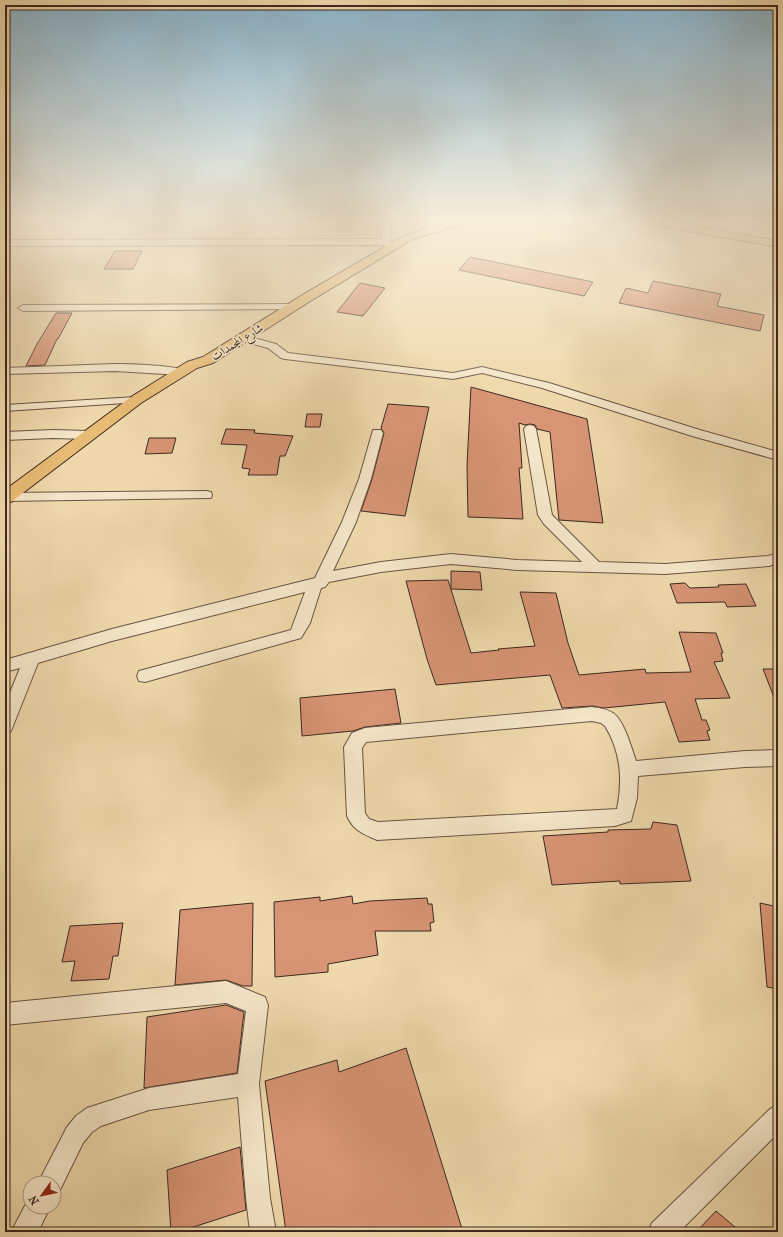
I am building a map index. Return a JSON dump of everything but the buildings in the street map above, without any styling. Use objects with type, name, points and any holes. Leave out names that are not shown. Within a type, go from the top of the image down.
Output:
[{"type":"main road","name":"شارع المجمدات","points":[[6,497],[136,400],[192,365],[208,360],[335,279]]},
{"type":"street","points":[[23,308],[291,307]]},
{"type":"street","points":[[243,338],[272,346],[285,356],[453,376],[482,370],[545,385],[696,433],[778,456]]},
{"type":"street","points":[[5,371],[76,368],[160,369],[181,372]]},
{"type":"street","points":[[5,408],[136,400]]},
{"type":"street","points":[[530,429],[545,516],[594,566]]},
{"type":"street","points":[[146,676],[296,634],[318,583],[354,508],[365,479],[377,433]]},
{"type":"street","points":[[5,436],[53,434],[88,435]]},
{"type":"street","points":[[6,497],[206,494]]},
{"type":"street","points":[[5,666],[112,635],[318,583],[325,578],[381,567],[450,560],[517,565],[665,569],[706,567],[778,558]]},
{"type":"street","points":[[5,726],[32,658]]},
{"type":"street","points":[[592,714],[607,718],[614,725],[628,769],[628,799],[625,815],[615,818],[377,830],[363,825],[356,816],[353,747],[358,738],[365,735],[592,714]]},
{"type":"street","points":[[628,769],[745,759],[778,758]]},
{"type":"street","points":[[5,1014],[226,992],[257,1005],[248,1084],[257,1185],[263,1232]]},
{"type":"street","points":[[54,1175],[75,1135],[84,1124],[95,1116],[149,1100],[248,1084]]},
{"type":"street","points":[[661,1232],[778,1117]]},
{"type":"street","points":[[24,1232],[34,1215]]}]
